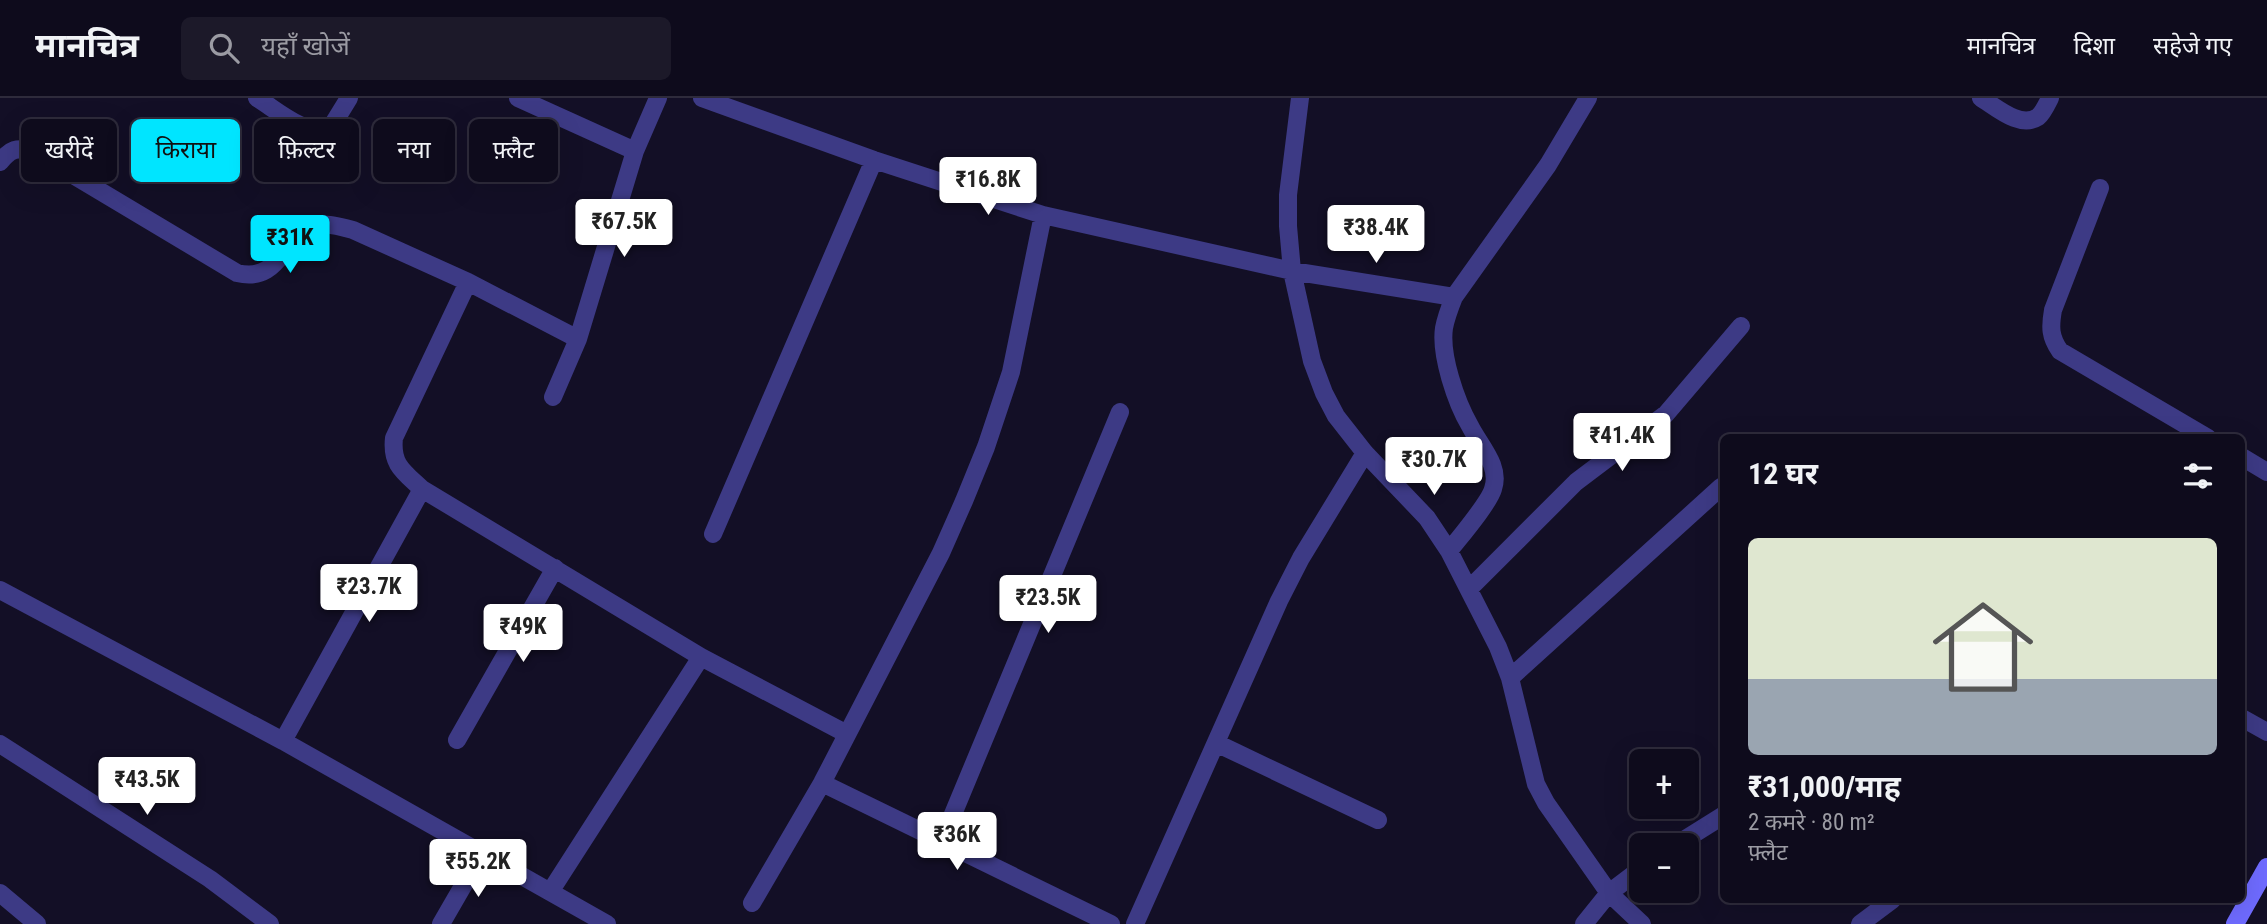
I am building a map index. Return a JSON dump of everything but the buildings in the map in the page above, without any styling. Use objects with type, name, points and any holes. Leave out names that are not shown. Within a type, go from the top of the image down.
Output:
[{"type":"street","points":[[257,98],[306,128],[321,132],[330,129],[349,98]]},
{"type":"street","points":[[518,98],[635,151]]},
{"type":"street","points":[[553,397],[578,339],[635,151],[658,98]]},
{"type":"street","points":[[702,98],[874,160],[1043,215],[1292,271],[1454,298]]},
{"type":"street","points":[[1300,98],[1288,195],[1292,271],[1312,360],[1324,393],[1336,416],[1365,453],[1427,518],[1450,551],[1498,647],[1510,678],[1536,784],[1546,803],[1609,893],[1642,924]]},
{"type":"street","points":[[1450,551],[1493,491],[1495,478],[1493,465],[1468,424],[1444,351],[1447,313],[1454,298],[1548,165],[1588,98]]},
{"type":"street","points":[[1981,98],[2013,118],[2028,121],[2040,116],[2050,98]]},
{"type":"street","points":[[0,162],[8,152],[19,147],[33,151],[245,275],[266,272],[301,234],[315,226],[332,224],[353,230],[468,282],[578,339]]},
{"type":"street","points":[[713,534],[874,160]]},
{"type":"street","points":[[2100,188],[2053,310],[2050,326],[2052,340],[2060,351],[2200,434]]},
{"type":"street","points":[[752,903],[822,783],[941,553],[986,447],[1010,372],[1043,215]]},
{"type":"street","points":[[468,282],[394,438],[393,452],[399,468],[422,489],[702,657],[847,734]]},
{"type":"street","points":[[1469,589],[1576,482],[1666,414],[1741,326]]},
{"type":"street","points":[[940,843],[1120,412]]},
{"type":"street","points":[[1135,924],[1279,601],[1301,558],[1365,453]]},
{"type":"street","points":[[2245,459],[2267,472]]},
{"type":"street","points":[[1510,678],[1720,488]]},
{"type":"street","points":[[283,741],[422,489]]},
{"type":"street","points":[[457,740],[555,568]]},
{"type":"street","points":[[0,590],[283,741],[607,924]]},
{"type":"street","points":[[550,892],[702,657]]},
{"type":"street","points":[[2245,720],[2267,732]]},
{"type":"street","points":[[1216,743],[1378,820]]},
{"type":"street","points":[[0,744],[210,879],[270,924]]},
{"type":"street","points":[[822,783],[940,843],[1111,924]]},
{"type":"street","points":[[1695,833],[1720,818]]},
{"type":"street","points":[[440,924],[482,853]]},
{"type":"street","points":[[2235,924],[2267,867]]},
{"type":"street","points":[[1584,924],[1609,893],[1629,877]]},
{"type":"street","points":[[0,893],[37,924]]},
{"type":"street","points":[[1860,924],[1888,903]]}]
